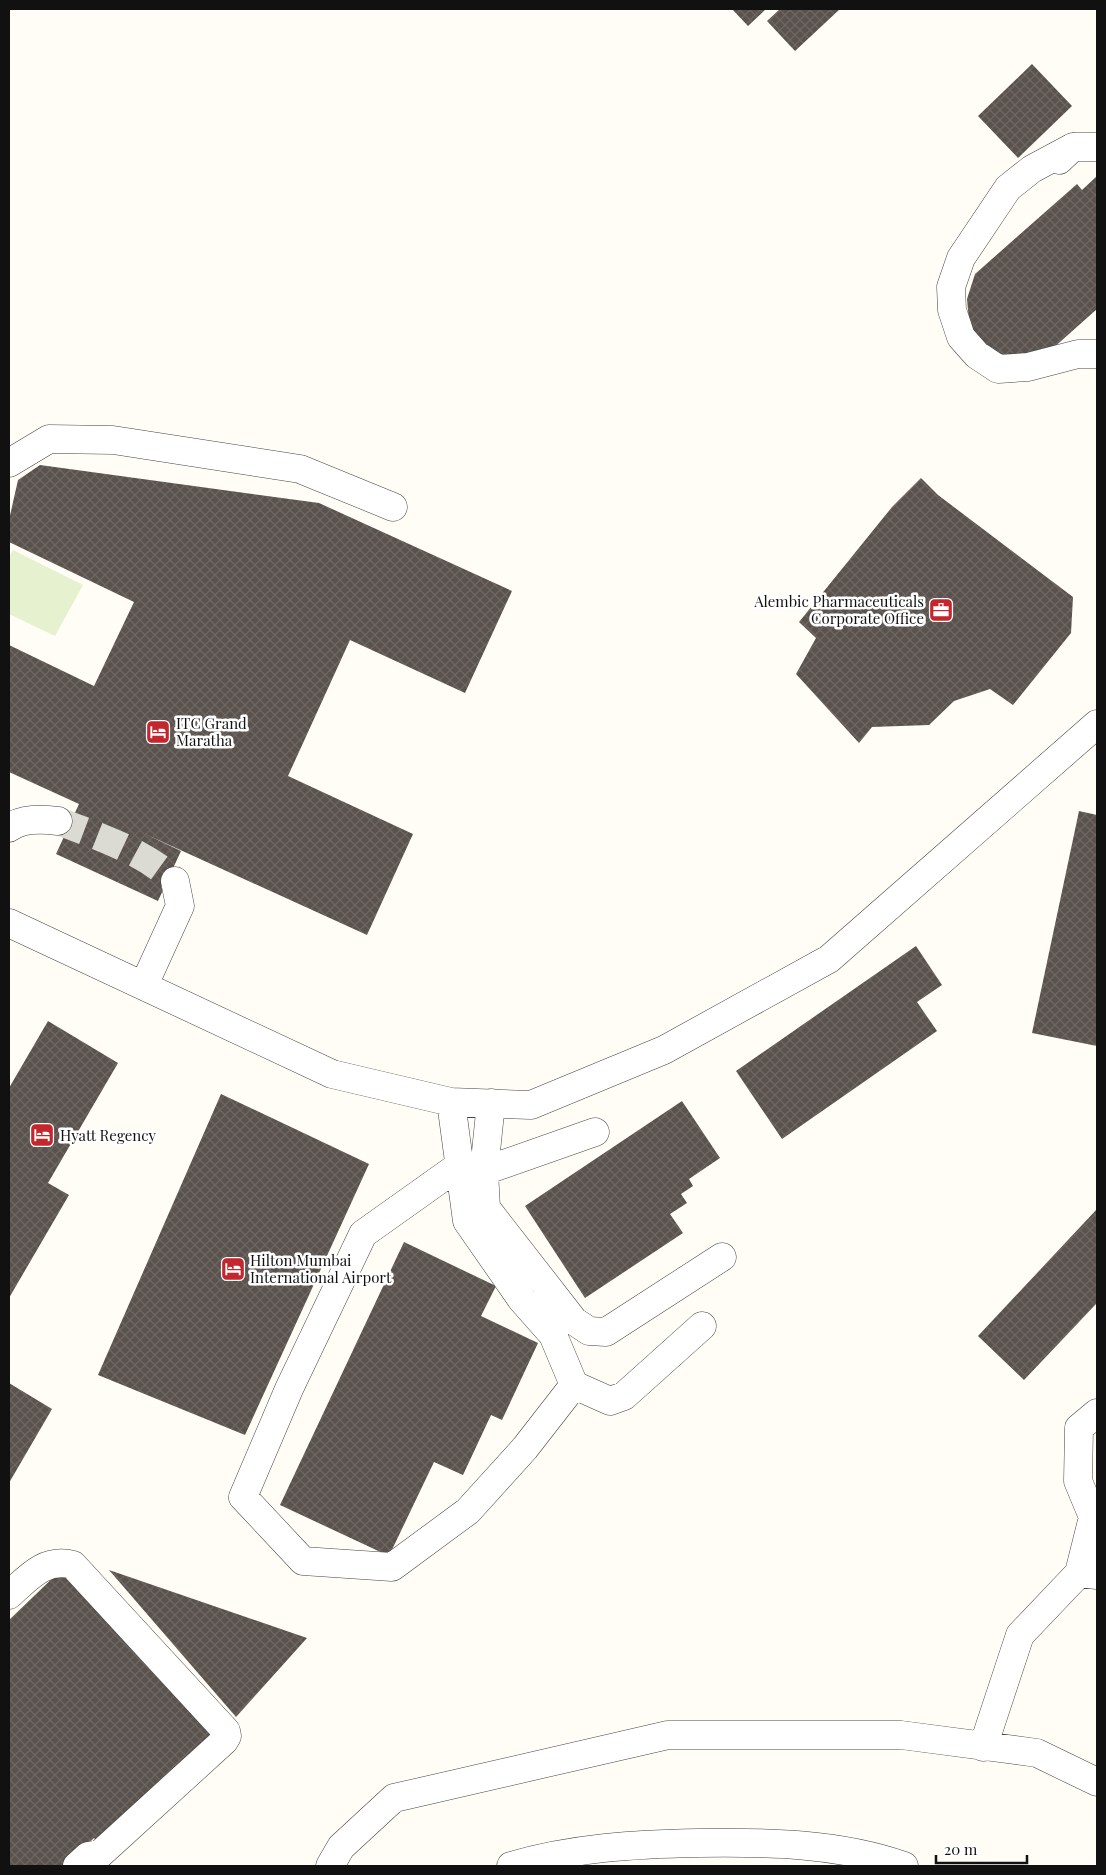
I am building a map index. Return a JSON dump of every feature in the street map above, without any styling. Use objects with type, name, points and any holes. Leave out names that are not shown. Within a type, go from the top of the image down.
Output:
[{"type":"street","points":[[1014,203],[1085,147]]},
{"type":"street","points":[[1085,147],[1032,169],[1008,188],[961,258],[951,287],[952,310],[961,338],[977,355],[998,369],[1028,367],[1078,354],[1097,354]]},
{"type":"street","points":[[9,463],[49,440],[112,440],[300,469],[393,507]]},
{"type":"street","points":[[9,923],[332,1074],[451,1102],[532,1105],[664,1050],[828,959],[1097,724]]},
{"type":"street","points":[[11,824],[41,818],[58,821]]},
{"type":"street","points":[[144,985],[180,906],[174,881]]},
{"type":"street","points":[[451,1102],[486,1208],[574,1321],[589,1331],[606,1332],[722,1257]]},
{"type":"street","points":[[491,1103],[472,1168],[467,1221],[522,1300],[553,1335],[574,1385],[610,1401],[624,1396],[702,1326]]},
{"type":"street","points":[[574,1385],[525,1448],[468,1511],[392,1567],[303,1561],[243,1497],[289,1389],[363,1234],[472,1168],[595,1132]]},
{"type":"street","points":[[982,1747],[1020,1635],[1088,1574],[1094,1516],[1078,1481],[1079,1428],[1097,1413]]},
{"type":"street","points":[[9,1595],[34,1573],[49,1564],[62,1562],[73,1565],[226,1731],[227,1736],[224,1741],[100,1854],[88,1856],[77,1866]]},
{"type":"street","points":[[330,1866],[341,1847],[394,1798],[668,1735],[901,1735],[1037,1753],[1097,1782]]},
{"type":"street","points":[[511,1866],[543,1856],[641,1844],[759,1842],[904,1866]]},
{"type":"green space","points":[[13,550],[83,585],[55,636],[9,614],[9,557]]},
{"type":"building","points":[[732,9],[766,9],[748,26]]},
{"type":"building","points":[[780,9],[840,9],[795,51],[767,21]]},
{"type":"building","points":[[1032,64],[1072,106],[1018,158],[978,116]]},
{"type":"building","points":[[1097,176],[1097,309],[1042,358],[994,356],[970,333],[967,299],[975,274],[1077,184],[1082,190]]},
{"type":"building","name":"ITC Grand Maratha","points":[[40,465],[319,503],[512,591],[465,693],[350,640],[288,776],[413,834],[367,935],[143,833],[181,851],[158,901],[56,854],[79,804],[9,772],[9,645],[94,686],[134,602],[9,542],[9,520],[18,480]]},
{"type":"building","name":"Alembic Pharmaceuticals Corporate Office","points":[[921,478],[938,495],[1073,597],[1071,633],[1013,705],[990,689],[954,701],[929,725],[872,727],[859,743],[796,674],[816,638],[799,622],[892,507]]},
{"type":"building","points":[[1079,811],[1097,815],[1097,1046],[1032,1033]]},
{"type":"building","points":[[916,946],[942,985],[917,1002],[937,1031],[782,1139],[736,1071]]},
{"type":"building","name":"Hyatt Regency","points":[[48,1021],[118,1063],[48,1183],[69,1195],[9,1298],[9,1088]]},
{"type":"building","name":"Hilton Mumbai International Airport","points":[[221,1094],[369,1164],[245,1435],[98,1375]]},
{"type":"building","points":[[682,1101],[720,1158],[689,1179],[693,1186],[681,1194],[687,1203],[670,1214],[683,1233],[585,1298],[525,1206]]},
{"type":"building","points":[[1097,1209],[1097,1303],[1024,1380],[978,1336]]},
{"type":"building","points":[[404,1242],[496,1286],[481,1316],[538,1343],[502,1420],[491,1415],[463,1475],[434,1462],[389,1556],[280,1505]]},
{"type":"building","points":[[9,1383],[52,1409],[9,1483]]},
{"type":"building","points":[[61,1570],[219,1738],[103,1848],[94,1838],[65,1866],[9,1866],[9,1620]]},
{"type":"building","points":[[109,1570],[307,1638],[236,1717]]},
{"type":"tunnel","points":[[58,821],[120,845],[163,870],[175,881]]},
{"type":"place","name":"Alembic Pharmaceuticals Corporate Office","points":[[941,610]]},
{"type":"place","name":"ITC Grand Maratha","points":[[158,732]]},
{"type":"place","name":"Hyatt Regency","points":[[42,1135]]},
{"type":"place","name":"Hilton Mumbai International Airport","points":[[233,1269]]}]
